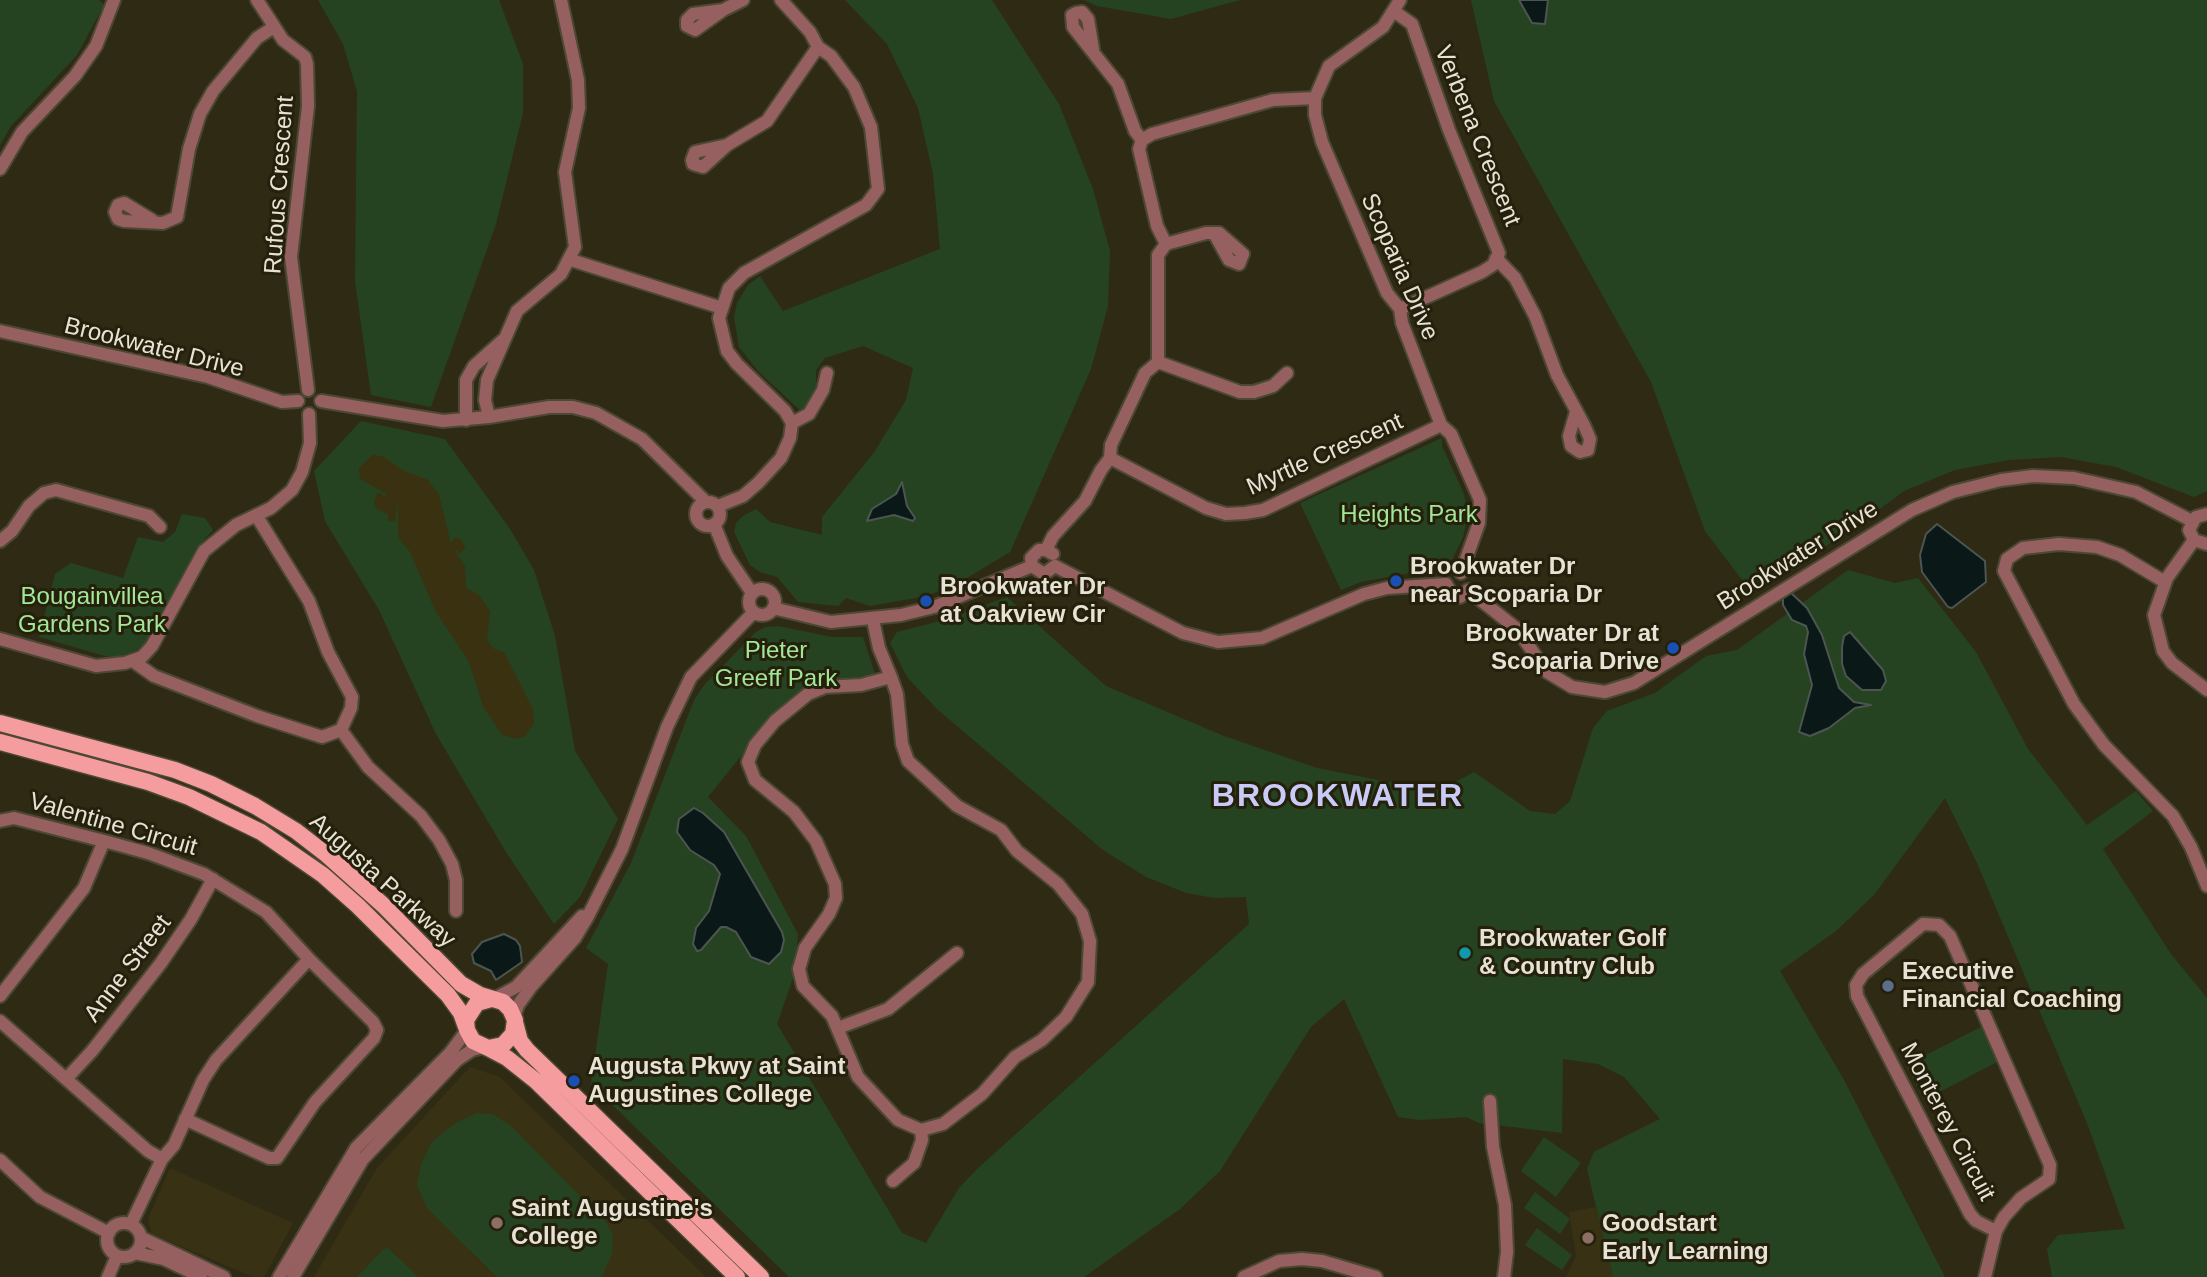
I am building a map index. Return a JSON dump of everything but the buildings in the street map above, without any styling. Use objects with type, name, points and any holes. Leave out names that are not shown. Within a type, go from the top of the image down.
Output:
[{"type":"main road","name":"Augusta Parkway","points":[[0,723],[174,770],[211,784],[255,806],[296,831],[327,855],[383,905],[461,984],[492,999]]},
{"type":"main road","name":"Augusta Parkway","points":[[0,742],[148,782],[189,797],[261,832],[323,875],[358,906],[448,995],[466,1029]]},
{"type":"main road","points":[[737,1277],[536,1081],[507,1058],[473,1041],[466,1029],[472,1007],[492,999],[507,1005],[515,1019],[520,1041],[527,1050],[761,1277]]},
{"type":"main road","points":[[486,1048],[508,1041],[515,1019]]},
{"type":"street","points":[[0,169],[22,132],[75,76],[89,56],[103,32],[114,0]]},
{"type":"street","name":"Rufous Crescent","points":[[257,0],[290,47],[304,57],[307,73],[309,106],[292,257],[308,390]]},
{"type":"street","points":[[489,417],[485,390],[517,311],[562,274],[571,260],[575,230],[567,205],[565,172],[579,108],[578,80],[561,0]]},
{"type":"street","points":[[723,10],[743,0]]},
{"type":"street","points":[[321,401],[423,419],[466,420],[549,407],[573,407],[596,413],[642,439],[712,504],[720,518],[714,524],[704,526],[696,518],[698,506],[712,504],[743,496],[758,483],[781,457],[790,438],[792,423],[785,411],[737,365],[727,351],[722,338],[722,308],[729,288],[744,273],[866,205],[878,189],[870,127],[854,87],[831,56],[818,47],[810,32],[780,0]]},
{"type":"street","name":"Scoparia Drive","points":[[1397,6],[1383,27],[1329,66],[1315,98],[1316,128],[1402,323],[1441,425],[1451,433],[1480,500],[1479,523],[1461,573]]},
{"type":"street","name":"Verbena Crescent","points":[[1395,309],[1482,272],[1496,258],[1498,246],[1449,131],[1412,24],[1397,6]]},
{"type":"street","points":[[152,220],[163,223],[177,217],[189,149],[200,114],[214,91],[257,38],[274,27]]},
{"type":"street","points":[[727,145],[767,121],[802,65],[818,47]]},
{"type":"street","points":[[1093,49],[1118,85],[1135,131],[1142,140]]},
{"type":"street","points":[[1166,244],[1157,226],[1139,149],[1142,140],[1152,134],[1273,100],[1315,98]]},
{"type":"street","points":[[1032,566],[1033,555],[1046,550],[1053,536],[1078,511],[1110,458],[1111,445],[1145,373],[1158,362],[1158,255],[1166,244],[1214,233]]},
{"type":"street","points":[[1496,258],[1520,288],[1576,412]]},
{"type":"street","points":[[571,260],[722,308]]},
{"type":"street","name":"Brookwater Drive","points":[[0,331],[208,377],[282,402],[298,401]]},
{"type":"street","points":[[466,420],[465,387],[470,372],[508,335]]},
{"type":"street","points":[[1158,362],[1240,392],[1254,392],[1273,386],[1287,373]]},
{"type":"street","points":[[792,423],[809,414],[824,390],[827,373]]},
{"type":"street","points":[[308,390],[318,394],[321,401],[320,408],[309,414],[300,409],[298,401],[301,394],[308,390]]},
{"type":"street","points":[[0,639],[96,666],[133,661],[152,646],[204,551],[236,525],[271,508],[292,489],[302,472],[310,443],[309,414]]},
{"type":"street","name":"Myrtle Crescent","points":[[1110,458],[1206,508],[1226,513],[1245,513],[1263,510],[1441,425]]},
{"type":"street","name":"Brookwater Drive","points":[[1468,590],[1517,629],[1547,672],[1572,687],[1605,692],[1634,683],[1912,510],[1954,492],[2001,480],[2033,476],[2100,482],[2136,492],[2192,521]]},
{"type":"street","points":[[0,541],[12,531],[29,506],[44,493],[56,490],[149,516],[160,527]]},
{"type":"street","points":[[2207,514],[2192,521],[2189,530],[2194,540],[2207,544]]},
{"type":"street","points":[[256,515],[309,601],[328,652],[352,697],[341,730]]},
{"type":"street","points":[[714,524],[727,556],[752,593]]},
{"type":"street","points":[[2194,540],[2165,582],[2154,615],[2163,651],[2172,663],[2207,690]]},
{"type":"street","points":[[2165,582],[2120,555],[2097,547],[2059,544],[2023,548],[2007,559],[2004,571],[2074,704],[2104,746],[2173,816],[2191,847],[2207,886]]},
{"type":"street","points":[[1032,566],[1044,574],[1055,566],[1055,557],[1046,550]]},
{"type":"street","points":[[773,608],[818,621],[873,620],[934,607],[1032,566]]},
{"type":"street","name":"Brookwater Drive","points":[[1055,566],[1183,633],[1218,642],[1262,638],[1364,594],[1387,588],[1446,584],[1452,596],[1460,597],[1468,590],[1468,579],[1461,573]]},
{"type":"street","points":[[1446,584],[1452,575],[1461,573]]},
{"type":"street","points":[[760,589],[769,591],[774,598],[773,608],[765,614],[754,612],[749,600],[752,593],[760,589]]},
{"type":"street","points":[[515,1019],[518,1005],[531,987],[575,938],[622,849],[679,698],[691,677],[754,612]]},
{"type":"street","points":[[873,620],[878,648],[891,677],[897,694],[902,744],[908,761],[957,806],[1001,830],[1017,851],[1058,884],[1082,914],[1090,941],[1088,982],[1066,1017],[1042,1040],[1015,1057],[982,1094],[943,1124],[921,1130],[898,1121],[858,1077],[844,1049],[838,1028],[803,986],[799,969],[805,948],[836,898],[835,884],[816,841],[794,811],[755,780],[748,762],[755,745],[775,721],[807,694],[825,687],[861,685],[891,677]]},
{"type":"street","points":[[133,661],[154,676],[257,716],[322,737],[341,730]]},
{"type":"street","points":[[341,730],[368,767],[421,816],[439,840],[452,864],[456,880],[456,911]]},
{"type":"street","name":"Valentine Circuit","points":[[0,821],[14,818],[104,841],[148,853],[213,879],[266,912],[364,1011],[377,1030],[374,1038],[315,1102],[277,1158],[268,1158],[185,1119]]},
{"type":"street","points":[[0,996],[84,888],[104,841]]},
{"type":"street","name":"Anne Street","points":[[67,1078],[161,963],[191,919],[213,879]]},
{"type":"street","points":[[492,999],[516,987],[567,933],[598,894]]},
{"type":"street","name":"Monterey Circuit","points":[[1985,1277],[1996,1231],[2012,1206],[2049,1179],[2050,1165],[1951,936],[1939,925],[1923,924],[1863,974],[1856,985],[1857,996],[1970,1214],[1976,1221],[1996,1231]]},
{"type":"street","points":[[838,1028],[888,1009],[957,953]]},
{"type":"street","points":[[131,1224],[162,1159],[174,1145],[202,1080],[216,1060],[309,958]]},
{"type":"street","points":[[0,1021],[148,1152],[162,1159]]},
{"type":"street","points":[[279,1277],[356,1148],[450,1053],[466,1029]]},
{"type":"street","points":[[293,1277],[363,1159],[457,1060],[472,1050],[486,1048]]},
{"type":"street","points":[[1490,1101],[1493,1147],[1505,1205],[1507,1252],[1504,1277]]},
{"type":"street","points":[[893,1181],[914,1163],[922,1140],[921,1130]]},
{"type":"street","points":[[1,1164],[40,1197],[108,1233]]},
{"type":"street","points":[[108,1233],[118,1224],[131,1224]]},
{"type":"street","points":[[131,1224],[142,1238],[224,1277]]},
{"type":"street","points":[[108,1233],[111,1250],[117,1255],[135,1254],[164,1259],[201,1277]]},
{"type":"street","points":[[135,1254],[142,1238]]},
{"type":"street","points":[[108,1277],[117,1255]]},
{"type":"street","points":[[1244,1277],[1279,1262],[1302,1259],[1322,1261],[1376,1277]]},
{"type":"shaded area","points":[[1519,0],[1548,0],[1545,24],[1532,23]]},
{"type":"shaded area","points":[[902,482],[907,506],[915,518],[913,521],[894,515],[867,521],[872,509],[896,494]]},
{"type":"shaded area","points":[[1937,524],[1985,561],[1986,582],[1952,608],[1948,607],[1922,572],[1920,555],[1926,534]]},
{"type":"shaded area","points":[[1788,590],[1807,608],[1822,635],[1839,688],[1854,702],[1871,705],[1855,708],[1829,728],[1810,736],[1799,732],[1812,685],[1804,654],[1808,632],[1806,626],[1792,620],[1783,605],[1783,593]]},
{"type":"shaded area","points":[[1850,632],[1883,670],[1886,681],[1881,690],[1862,690],[1846,676],[1842,664],[1842,647],[1844,636]]},
{"type":"shaded area","points":[[694,808],[724,832],[782,932],[784,940],[781,952],[769,964],[751,957],[736,932],[726,927],[721,927],[701,950],[697,951],[693,944],[696,928],[709,911],[720,874],[714,865],[690,850],[677,832],[679,819]]},
{"type":"shaded area","points":[[504,934],[516,940],[520,946],[522,962],[496,980],[491,971],[474,963],[472,954],[482,942]]},
{"type":"shaded area","name":"Saint Augustine's College","points":[[470,1067],[500,1077],[706,1277],[314,1277],[377,1168]]},
{"type":"shaded area","points":[[170,1168],[293,1223],[264,1277],[253,1277],[152,1234],[148,1219]]},
{"type":"shaded area","name":"Goodstart Early Learning","points":[[1596,1207],[1613,1277],[1566,1277],[1576,1256],[1569,1212]]},
{"type":"green space","points":[[0,0],[99,0],[104,5],[77,55],[11,126],[0,145]]},
{"type":"green space","points":[[318,0],[499,0],[523,64],[523,113],[496,224],[431,407],[371,395],[355,281],[357,91],[343,44]]},
{"type":"green space","points":[[845,0],[992,0],[1059,104],[1093,189],[1110,251],[1108,306],[1091,369],[1010,552],[962,581],[927,596],[870,606],[846,598],[838,606],[798,602],[777,577],[760,572],[750,565],[734,532],[736,523],[756,509],[770,522],[822,535],[822,517],[875,451],[906,400],[913,368],[863,346],[825,358],[816,370],[816,392],[807,408],[801,411],[759,372],[739,347],[734,317],[737,303],[748,285],[760,276],[783,311],[940,249],[933,174],[918,108],[887,44]]},
{"type":"green space","points":[[1084,0],[1240,0],[1171,19],[1097,6]]},
{"type":"green space","points":[[1471,0],[2207,0],[2207,491],[2194,497],[2116,467],[2061,457],[2009,460],[1955,470],[1904,491],[1865,520],[1849,527],[1811,559],[1752,593],[1705,531],[1651,382],[1494,101]]},
{"type":"green space","points":[[361,421],[445,439],[510,529],[534,570],[555,636],[575,751],[618,819],[580,897],[554,924],[506,852],[436,734],[379,610],[325,521],[314,471]]},
{"type":"green space","name":"Heights Park","points":[[1442,438],[1442,446],[1464,494],[1468,516],[1463,537],[1453,558],[1443,567],[1361,582],[1341,590],[1300,503]]},
{"type":"green space","name":"Bougainvillea Gardens Park","points":[[182,514],[205,518],[213,530],[196,549],[145,643],[135,651],[119,656],[105,656],[39,637],[55,574],[71,563],[123,578],[138,537],[163,542],[175,532]]},
{"type":"green space","name":"Brookwater Golf & Country Club","points":[[1848,570],[1895,583],[1918,578],[1976,652],[2028,749],[2087,825],[2136,791],[2153,811],[2103,849],[2171,954],[2207,998],[2207,1277],[2052,1277],[2047,1249],[2058,1235],[2125,1229],[2087,1123],[1977,863],[1945,798],[1874,895],[1836,931],[1780,971],[1844,1080],[1945,1277],[1613,1277],[1587,1169],[1594,1152],[1660,1119],[1624,1077],[1598,1064],[1563,1059],[1562,1133],[1479,1123],[1466,1117],[1420,1120],[1398,1117],[1344,999],[1311,1027],[1220,1171],[1180,1209],[1084,1277],[789,1277],[591,1084],[608,964],[586,948],[631,863],[694,700],[705,684],[756,632],[765,627],[778,626],[832,637],[863,637],[875,674],[871,678],[825,682],[766,725],[708,797],[746,836],[798,934],[795,972],[777,1024],[902,1233],[926,1243],[959,1188],[977,1169],[1249,924],[1246,897],[1215,898],[1186,893],[1146,877],[1103,850],[937,709],[907,677],[890,643],[897,632],[944,620],[1007,597],[1106,686],[1224,736],[1317,768],[1388,782],[1444,788],[1474,772],[1530,811],[1555,814],[1570,801],[1593,728],[1607,711],[1655,693],[1706,656],[1737,650]]},
{"type":"green space","points":[[1981,1027],[1997,1062],[1924,1100],[1906,1065]]},
{"type":"green space","points":[[476,1113],[493,1114],[511,1126],[606,1222],[613,1235],[612,1254],[602,1277],[497,1277],[427,1208],[417,1185],[421,1164],[431,1143],[454,1124]]},
{"type":"green space","points":[[1544,1137],[1581,1163],[1556,1197],[1521,1171]]},
{"type":"green space","points":[[1535,1192],[1570,1219],[1560,1234],[1524,1208]]},
{"type":"green space","points":[[1537,1228],[1572,1255],[1562,1270],[1525,1245]]},
{"type":"green space","points":[[387,1247],[418,1277],[357,1277]]},
{"type":"sand","points":[[373,455],[384,457],[404,471],[428,480],[439,495],[451,544],[454,538],[459,538],[466,547],[460,554],[452,546],[465,566],[466,588],[479,595],[490,611],[487,640],[494,649],[504,652],[533,709],[534,724],[525,736],[517,739],[502,735],[483,706],[469,662],[436,612],[410,552],[398,537],[398,501],[395,521],[388,521],[388,514],[377,509],[374,503],[377,493],[382,493],[383,497],[387,494],[360,479],[359,468]]},
{"type":"place","name":"Brookwater Dr near Scoparia Dr","points":[[1396,581]]},
{"type":"place","name":"Brookwater Dr at Oakview Cir","points":[[926,601]]},
{"type":"place","name":"Brookwater Dr at Scoparia Drive","points":[[1673,648]]},
{"type":"place","name":"Brookwater Golf & Country Club","points":[[1465,953]]},
{"type":"place","name":"Executive Financial Coaching","points":[[1888,986]]},
{"type":"place","name":"Augusta Pkwy at Saint Augustines College","points":[[574,1081]]},
{"type":"place","name":"Saint Augustine's College","points":[[497,1223]]},
{"type":"place","name":"Goodstart Early Learning","points":[[1588,1238]]},
{"type":"district","name":"BROOKWATER","points":[[1338,797]]},
{"type":"park label","name":"Pieter Greeff Park","points":[[776,665]]}]
